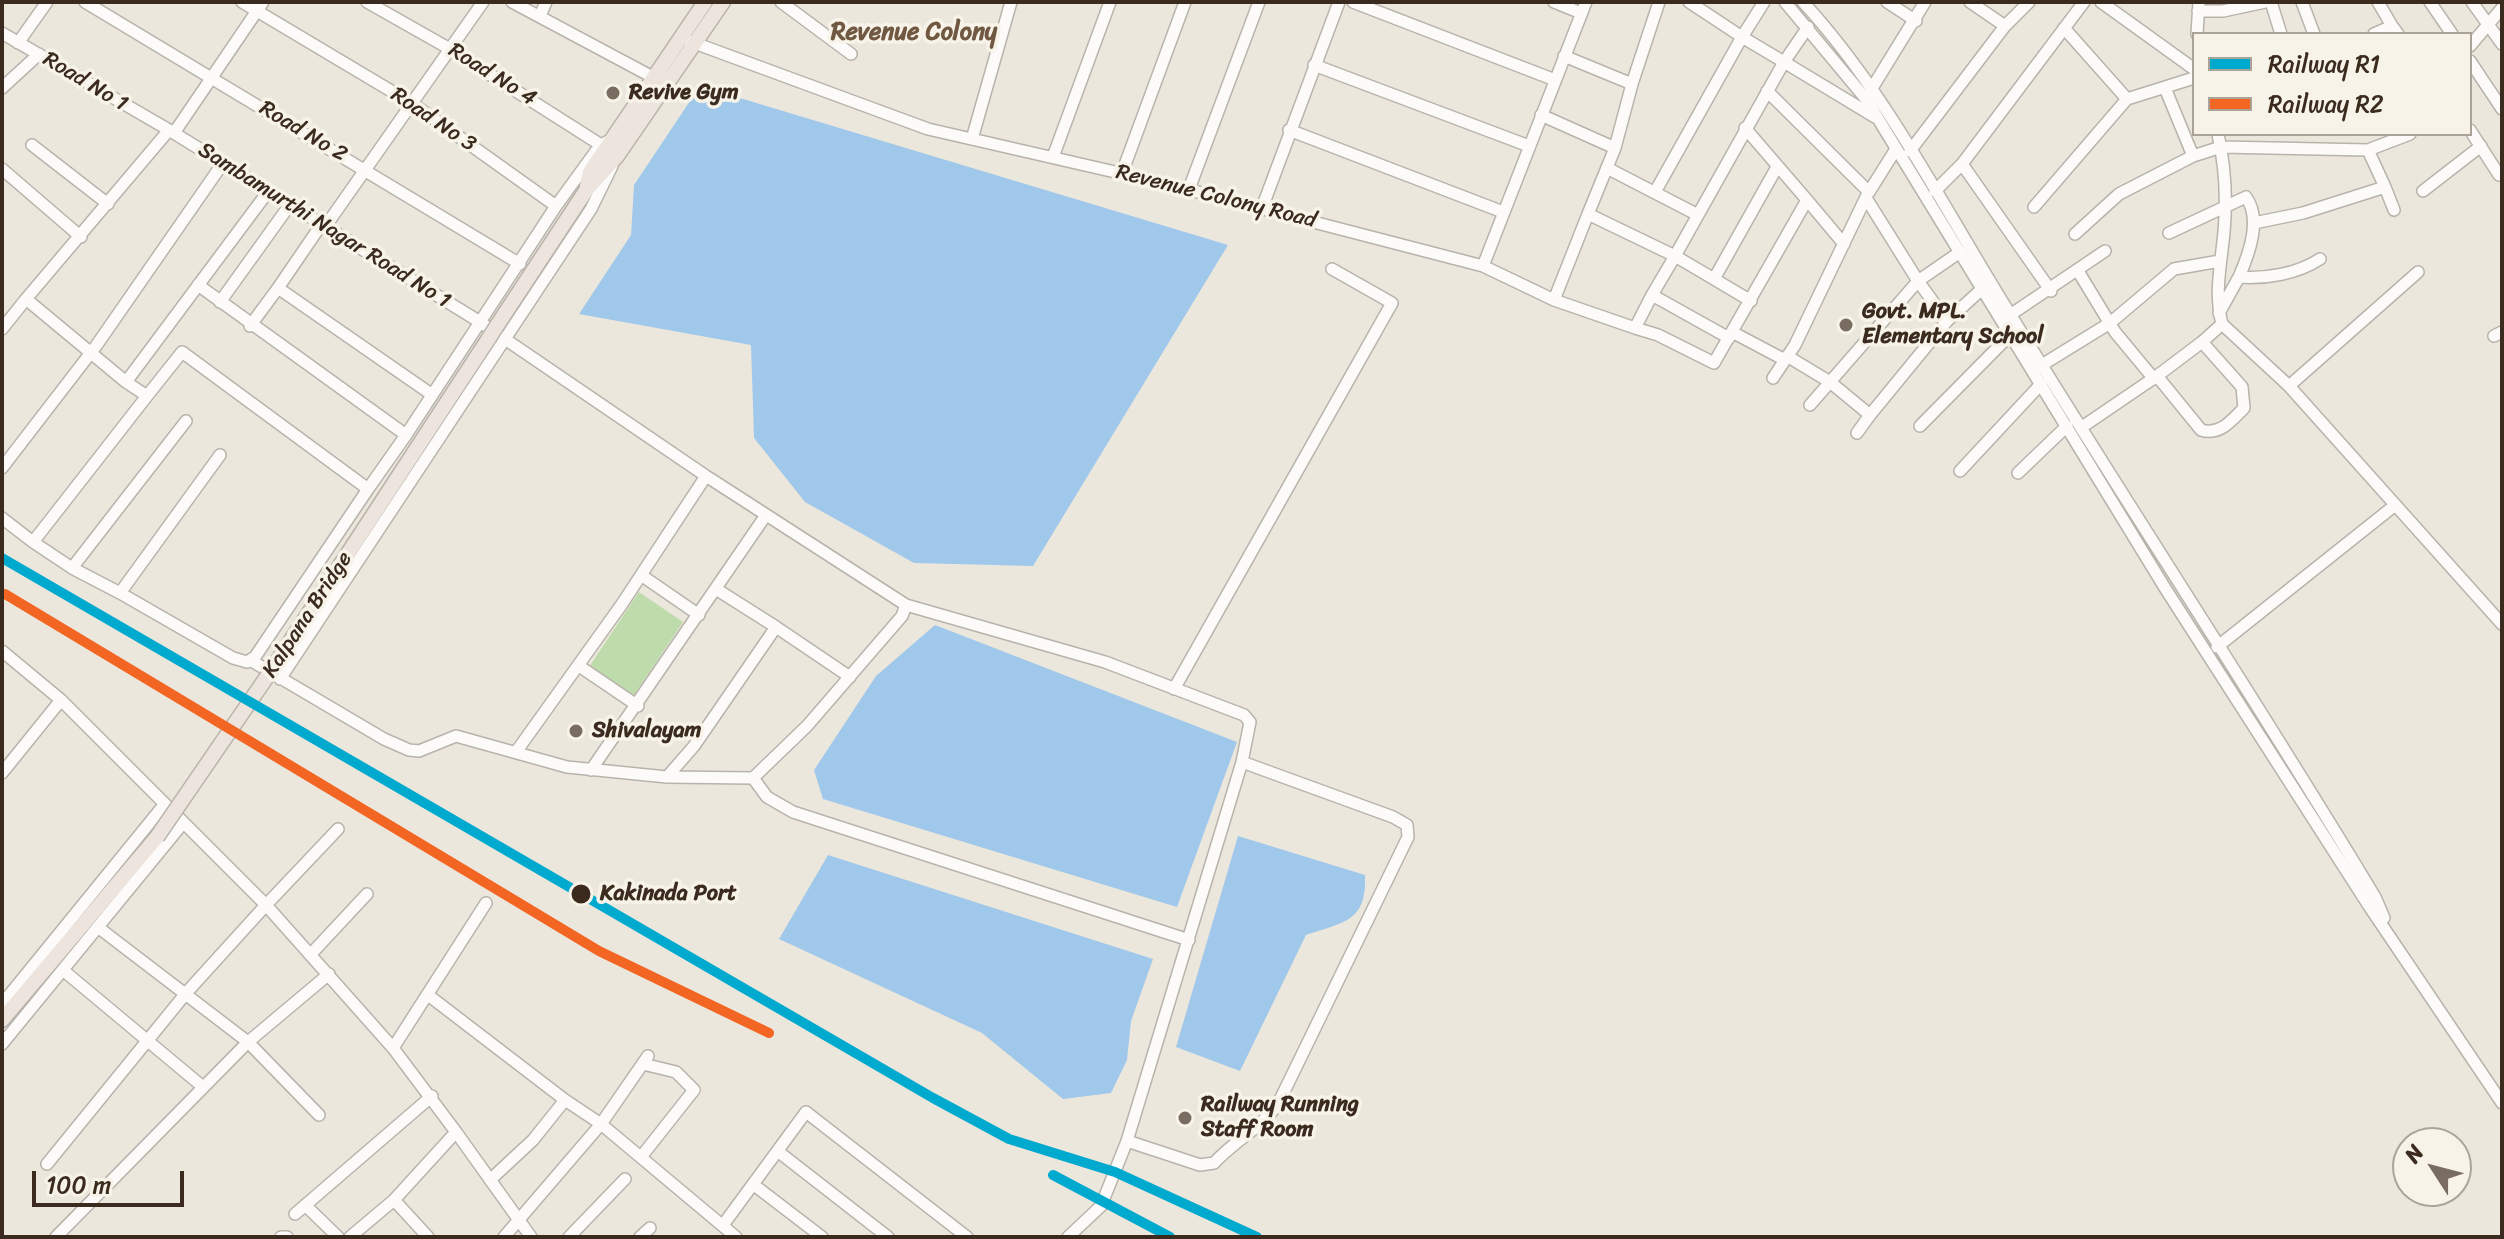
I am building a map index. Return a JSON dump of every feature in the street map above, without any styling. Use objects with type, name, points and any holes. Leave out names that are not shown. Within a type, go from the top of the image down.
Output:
[{"type":"main road","points":[[688,41],[705,2]]},
{"type":"main road","points":[[587,189],[617,156],[688,41],[723,2]]},
{"type":"main road","points":[[587,189],[590,172],[607,141],[660,82]]},
{"type":"main road","name":"Kalpana Bridge","points":[[2,1020],[157,837],[278,672],[587,189]]},
{"type":"street","points":[[18,43],[47,2]]},
{"type":"street","name":"Road No 2","points":[[85,2],[520,264]]},
{"type":"street","name":"Road No 3","points":[[242,2],[260,6],[413,104],[556,206]]},
{"type":"street","name":"Road No 4","points":[[367,2],[607,141]]},
{"type":"street","points":[[250,326],[367,170],[483,2]]},
{"type":"street","points":[[512,2],[660,82]]},
{"type":"street","points":[[540,16],[546,2]]},
{"type":"street","points":[[781,2],[851,54]]},
{"type":"street","points":[[972,139],[1011,2]]},
{"type":"street","points":[[1053,157],[1110,2]]},
{"type":"street","points":[[1122,173],[1185,2]]},
{"type":"street","points":[[1189,189],[1259,2]]},
{"type":"street","points":[[1262,208],[1339,2]]},
{"type":"street","points":[[1353,2],[1555,80]]},
{"type":"street","points":[[1483,266],[1584,8],[1554,2]]},
{"type":"street","points":[[1554,300],[1615,148],[1659,2]]},
{"type":"street","points":[[1689,2],[1876,117]]},
{"type":"street","points":[[1655,192],[1764,2]]},
{"type":"street","points":[[1785,2],[1868,93],[1876,117],[2011,334],[2082,427],[2217,647],[2299,770],[2375,897],[2390,934]]},
{"type":"street","points":[[1803,2],[1910,151],[2010,315],[2038,367],[2041,384],[2165,588],[2502,1103]]},
{"type":"street","points":[[1887,2],[1916,21]]},
{"type":"street","points":[[1868,93],[1916,21],[1925,2]]},
{"type":"street","points":[[1970,2],[2005,26]]},
{"type":"street","points":[[1910,151],[2005,26],[2027,2]]},
{"type":"street","points":[[1935,191],[1962,164],[2084,2]]},
{"type":"street","points":[[2101,2],[2192,68]]},
{"type":"street","points":[[2197,32],[2198,6],[2223,11],[2265,2]]},
{"type":"street","points":[[2271,2],[2280,32]]},
{"type":"street","points":[[2302,2],[2313,32]]},
{"type":"street","points":[[2378,2],[2395,30]]},
{"type":"street","points":[[2430,2],[2451,32]]},
{"type":"street","points":[[2472,2],[2502,44]]},
{"type":"street","points":[[2,329],[172,132],[260,6]]},
{"type":"street","points":[[2472,44],[2502,8]]},
{"type":"street","points":[[1635,328],[1745,128],[1808,27]]},
{"type":"street","points":[[2064,28],[2127,99]]},
{"type":"street","name":"Road No 1","points":[[2,33],[172,132]]},
{"type":"street","name":"Revenue Colony Road","points":[[688,41],[928,129],[1189,189],[1483,266],[1554,300],[1658,335],[1714,363],[1731,335]]},
{"type":"street","points":[[2,88],[39,54]]},
{"type":"street","points":[[1564,56],[1632,84]]},
{"type":"street","points":[[2472,64],[2502,109]]},
{"type":"street","points":[[1314,65],[1529,146]]},
{"type":"street","points":[[2034,207],[2127,99],[2192,79]]},
{"type":"street","points":[[2165,88],[2193,156]]},
{"type":"street","points":[[1767,91],[1867,195],[1918,281],[1947,321]]},
{"type":"street","points":[[1541,115],[1615,148]]},
{"type":"street","points":[[1745,128],[1844,244]]},
{"type":"street","points":[[1289,130],[1503,212]]},
{"type":"street","name":"Sambamurthi Nagar Road No 1","points":[[172,132],[480,322],[706,476],[906,605],[1105,662],[1244,715],[1250,722],[1242,762]]},
{"type":"street","points":[[2472,133],[2501,176]]},
{"type":"street","points":[[2218,136],[2225,170],[2216,296],[2220,319],[2289,386],[2502,624]]},
{"type":"street","points":[[2075,234],[2119,194],[2193,156],[2221,147],[2368,150],[2405,136]]},
{"type":"street","points":[[250,660],[406,435],[556,206],[607,141]]},
{"type":"street","points":[[32,145],[108,204]]},
{"type":"street","points":[[2423,191],[2481,146]]},
{"type":"street","points":[[1773,378],[1786,358],[1867,195],[1896,149]]},
{"type":"street","points":[[2368,150],[2394,210]]},
{"type":"street","points":[[497,333],[591,209],[617,156]]},
{"type":"street","points":[[2,468],[91,352],[223,163]]},
{"type":"street","points":[[1962,164],[2051,291]]},
{"type":"street","points":[[1714,279],[1777,167]]},
{"type":"street","points":[[1607,168],[1698,215]]},
{"type":"street","points":[[2,169],[81,237]]},
{"type":"street","points":[[2254,223],[2303,213],[2385,187]]},
{"type":"street","points":[[126,382],[267,193]]},
{"type":"street","points":[[2082,427],[2156,378],[2202,342],[2220,319],[2239,277],[2254,223],[2253,206],[2246,197],[2223,205],[2169,233]]},
{"type":"street","points":[[1731,335],[1807,200]]},
{"type":"street","points":[[220,302],[289,206]]},
{"type":"street","points":[[1588,214],[1675,256],[1751,301]]},
{"type":"street","points":[[2010,315],[2051,291],[2105,251]]},
{"type":"street","points":[[1810,405],[1918,281],[1960,252]]},
{"type":"street","points":[[2239,277],[2279,275],[2309,266],[2320,259]]},
{"type":"street","points":[[2038,367],[2108,322],[2174,269],[2220,261]]},
{"type":"street","points":[[1174,689],[1392,303],[1332,269]]},
{"type":"street","points":[[2078,271],[2108,322],[2201,430],[2209,432],[2223,428],[2244,408],[2245,397],[2242,387],[2202,342]]},
{"type":"street","points":[[2289,386],[2418,272]]},
{"type":"street","points":[[198,285],[250,326],[406,435]]},
{"type":"street","points":[[278,288],[431,394]]},
{"type":"street","points":[[1857,433],[1947,321],[1983,288]]},
{"type":"street","points":[[1652,295],[1830,382],[1870,415]]},
{"type":"street","points":[[26,299],[147,396]]},
{"type":"street","points":[[1920,426],[2011,334]]},
{"type":"street","points":[[33,542],[182,352],[368,489]]},
{"type":"street","points":[[1960,471],[2041,384]]},
{"type":"street","points":[[72,568],[186,421]]},
{"type":"street","points":[[2018,473],[2067,426]]},
{"type":"street","points":[[120,593],[220,455]]},
{"type":"street","points":[[516,752],[579,666],[706,476]]},
{"type":"street","points":[[2217,647],[2394,506]]},
{"type":"street","points":[[591,770],[638,706],[766,515]]},
{"type":"street","points":[[2,518],[72,568],[239,661],[250,660],[278,672],[384,739],[409,750],[419,751],[456,736],[591,770],[667,777],[753,778],[807,726],[902,616],[906,605]]},
{"type":"street","points":[[641,575],[699,615]]},
{"type":"street","points":[[716,589],[850,677]]},
{"type":"street","points":[[667,777],[694,746],[776,627]]},
{"type":"street","points":[[2,651],[61,700],[311,954],[432,1096],[531,1237]]},
{"type":"street","points":[[579,666],[638,706]]},
{"type":"street","points":[[2,773],[61,700]]},
{"type":"street","points":[[1068,1237],[1101,1206],[1127,1141],[1242,762],[1393,817],[1407,825],[1408,837],[1278,1104],[1266,1121],[1231,1144],[1214,1163],[1200,1165],[1127,1141]]},
{"type":"street","points":[[753,778],[767,797],[793,812],[1189,940]]},
{"type":"street","points":[[2,1004],[164,805]]},
{"type":"street","points":[[2,1044],[183,823]]},
{"type":"street","points":[[47,1164],[187,992],[338,829]]},
{"type":"street","points":[[311,954],[367,894]]},
{"type":"street","points":[[393,1048],[486,903]]},
{"type":"street","points":[[99,928],[187,992],[248,1042],[319,1115]]},
{"type":"street","points":[[64,971],[203,1087]]},
{"type":"street","points":[[56,1237],[248,1042],[329,974]]},
{"type":"street","points":[[428,995],[601,1124],[736,1237]]},
{"type":"street","points":[[504,1237],[601,1124],[645,1060],[676,1072],[694,1090],[641,1157]]},
{"type":"street","points":[[338,1237],[300,1210],[432,1096]]},
{"type":"street","points":[[490,1180],[533,1140],[565,1100]]},
{"type":"street","points":[[723,1225],[780,1153],[806,1112],[967,1237]]},
{"type":"street","points":[[350,1237],[394,1200],[456,1132]]},
{"type":"street","points":[[780,1153],[888,1237]]},
{"type":"street","points":[[569,1237],[625,1179]]},
{"type":"street","points":[[754,1185],[822,1237]]},
{"type":"street","points":[[394,1200],[428,1237]]},
{"type":"street","points":[[640,1237],[650,1228]]},
{"type":"green space","points":[[639,592],[683,622],[634,695],[589,667]]},
{"type":"water","points":[[700,86],[1228,245],[1033,566],[914,563],[805,502],[754,438],[751,345],[579,314],[631,235],[634,185]]},
{"type":"water","points":[[935,625],[1237,742],[1177,907],[823,799],[814,770],[876,676]]},
{"type":"water","points":[[1238,836],[1365,875],[1365,891],[1357,911],[1342,923],[1306,935],[1240,1071],[1176,1047]]},
{"type":"water","points":[[828,855],[1153,959],[1131,1021],[1127,1060],[1111,1093],[1063,1099],[982,1033],[779,939]]},
{"type":"rail line","name":"R1","points":[[2,558],[933,1098],[1009,1139],[1115,1172],[1257,1237]]},
{"type":"rail line","name":"R2","points":[[5,594],[599,951],[769,1033]]},
{"type":"rail line","name":"R1","points":[[1053,1175],[1170,1237]]},
{"type":"place","name":"Revive Gym","points":[[613,93]]},
{"type":"place","name":"Govt. MPL. Elementary School","points":[[1846,325]]},
{"type":"place","name":"Shivalayam","points":[[576,731]]},
{"type":"place","name":"Kakinada Port","points":[[581,894]]},
{"type":"place","name":"Railway Running Staff Room","points":[[1185,1118]]},
{"type":"district","name":"Revenue Colony","points":[[914,33]]}]
